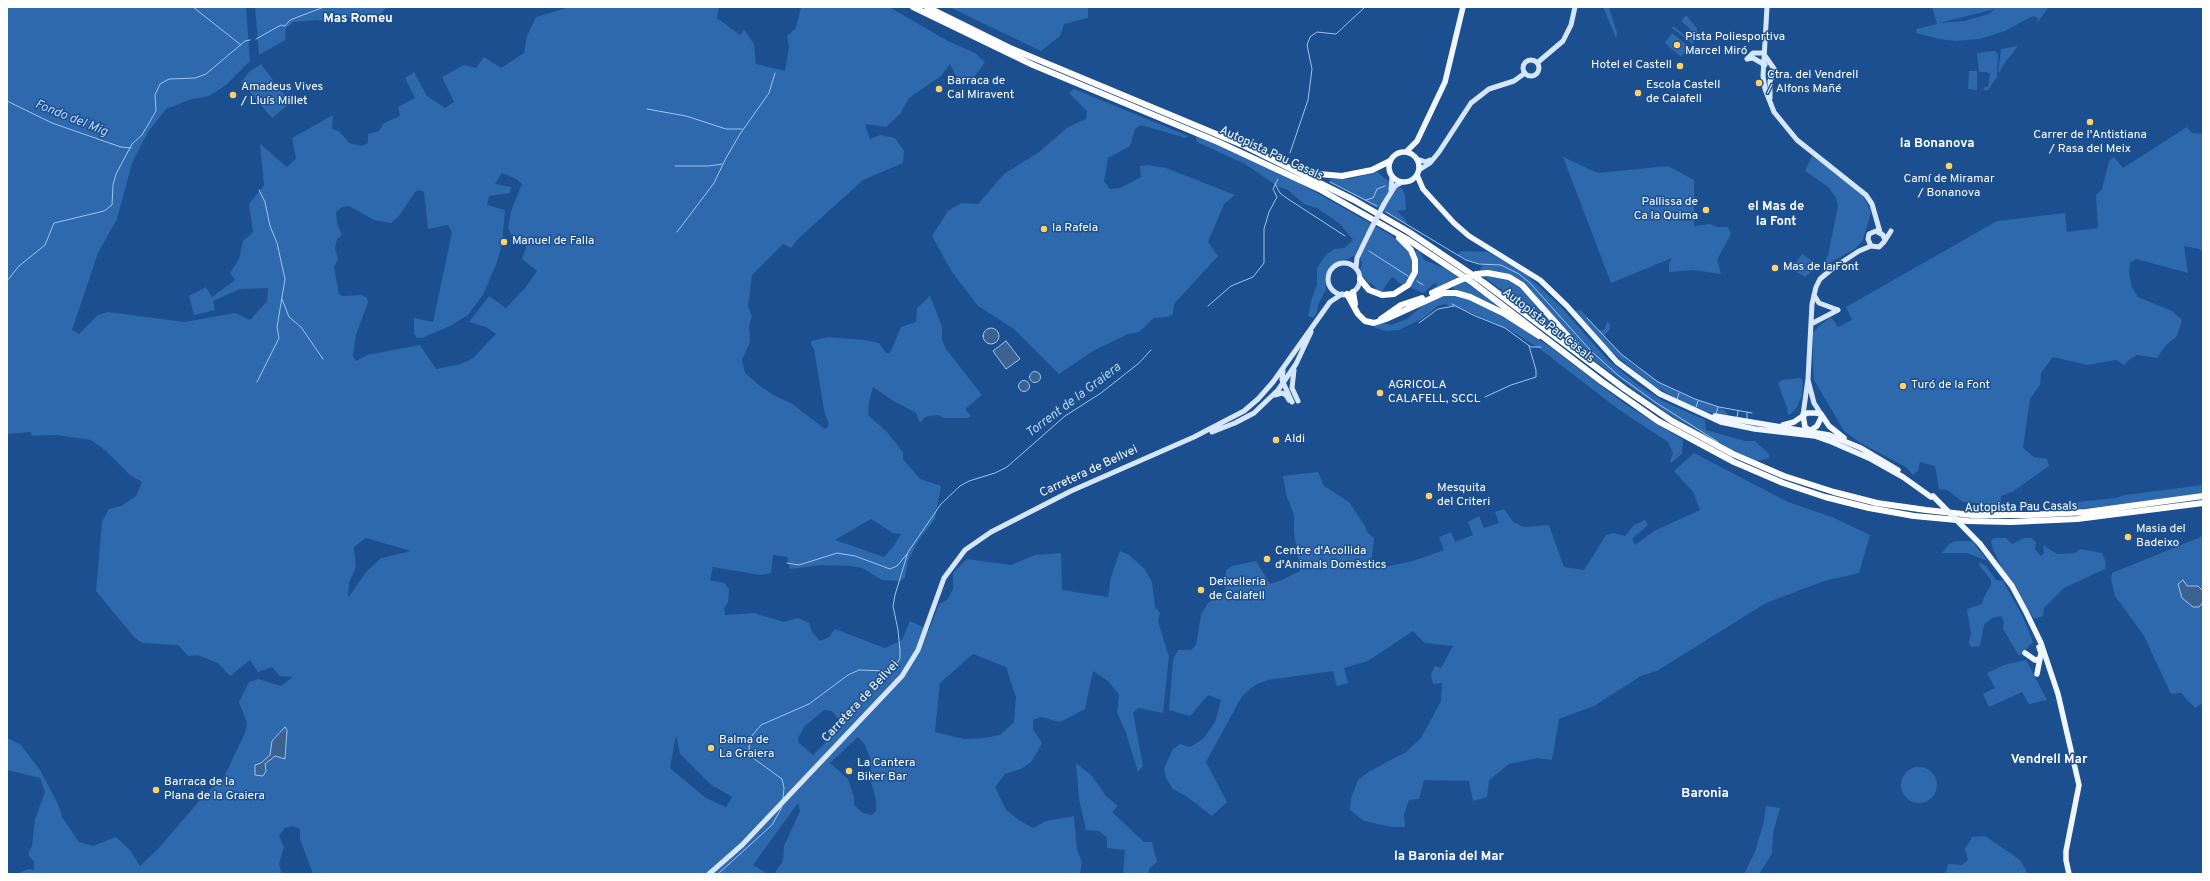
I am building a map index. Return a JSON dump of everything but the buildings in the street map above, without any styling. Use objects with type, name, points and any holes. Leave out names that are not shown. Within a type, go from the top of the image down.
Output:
[{"type":"highway","name":"Autopista Pau Casals","points":[[912,7],[1033,65],[1274,166],[1319,189],[1391,230],[1473,283],[1641,410],[1703,447],[1776,480],[1850,503],[1931,518],[2011,522],[2104,516],[2203,503]]},
{"type":"highway","name":"Autopista Pau Casals","points":[[927,7],[1010,48],[1238,143],[1288,166],[1372,210],[1448,258],[1506,298],[1596,367],[1672,421],[1733,454],[1784,476],[1817,487],[1877,503],[1958,514],[2029,515],[2121,508],[2203,496]]},
{"type":"highway","points":[[1288,166],[1318,174],[1342,176],[1372,170],[1390,161]]},
{"type":"highway","points":[[1360,279],[1369,290],[1386,295],[1403,289],[1411,281],[1414,272],[1415,260],[1406,244],[1391,230]]},
{"type":"highway","points":[[1353,292],[1353,301],[1359,313],[1367,319],[1374,321],[1380,320],[1401,305],[1420,299],[1476,274],[1488,273],[1509,277],[1522,285],[1559,328],[1596,367]]},
{"type":"highway","points":[[1344,294],[1358,314],[1365,320],[1374,323],[1442,293],[1461,294],[1503,313],[1562,351]]},
{"type":"main road","points":[[1390,193],[1392,177],[1389,171],[1390,161],[1396,154],[1406,152],[1417,141],[1445,82],[1463,7]]},
{"type":"main road","points":[[1537,63],[1563,41],[1571,25],[1575,7]]},
{"type":"main road","points":[[1767,7],[1763,64],[1765,89],[1770,103],[1788,132],[1866,195],[1874,209],[1874,232]]},
{"type":"main road","points":[[1763,53],[1753,53],[1747,59],[1753,58],[1775,70]]},
{"type":"main road","points":[[1763,53],[1775,70]]},
{"type":"main road","points":[[1533,60],[1537,63],[1539,70],[1536,75],[1530,76],[1525,73],[1523,66],[1527,61],[1533,60]]},
{"type":"main road","points":[[1770,103],[1770,81],[1775,70]]},
{"type":"main road","points":[[1347,263],[1359,250],[1390,193],[1402,182],[1409,181],[1435,158],[1471,103],[1488,89],[1514,80],[1525,73]]},
{"type":"main road","points":[[1417,141],[1416,158],[1418,173],[1423,189]]},
{"type":"main road","points":[[1406,152],[1426,162],[1435,158]]},
{"type":"main road","points":[[1392,177],[1402,182]]},
{"type":"main road","points":[[1409,181],[1423,189],[1460,229],[1522,267],[1548,288],[1627,370],[1660,394],[1721,422],[1816,436],[1847,447]]},
{"type":"main road","points":[[1875,220],[1885,240]]},
{"type":"main road","points":[[1859,251],[1872,246],[1879,247],[1891,231],[1881,233],[1874,232],[1869,234],[1868,241],[1859,251],[1823,276],[1816,287],[1811,324],[1808,379],[1803,415],[1805,427],[1831,438],[1903,477],[1932,497]]},
{"type":"main road","points":[[1868,241],[1872,246]]},
{"type":"main road","points":[[1331,287],[1344,294],[1353,292],[1359,284],[1360,279],[1356,268],[1359,250]]},
{"type":"main road","points":[[1330,302],[1331,287],[1329,274],[1333,267],[1339,264],[1347,263],[1356,268]]},
{"type":"main road","name":"Carretera de Bellvei","points":[[709,874],[742,846],[777,807],[902,676],[918,650],[944,578],[965,550],[991,532],[1071,491],[1222,424],[1251,406],[1273,382],[1330,302],[1344,294]]},
{"type":"main road","points":[[1811,324],[1838,310],[1819,303],[1814,295]]},
{"type":"main road","name":"Carretera de Bellvei","points":[[1194,437],[1244,419],[1267,401],[1283,383],[1296,364],[1313,326]]},
{"type":"main road","points":[[1267,401],[1277,394],[1282,393],[1286,395],[1291,403],[1281,376],[1294,352]]},
{"type":"main road","points":[[1296,364],[1292,381],[1294,395],[1298,401]]},
{"type":"main road","points":[[1808,379],[1814,403],[1821,415],[1836,433],[1879,456],[1905,474],[1932,497],[1979,544],[2012,586],[2026,612],[2041,643],[2058,694],[2080,785],[2066,852],[2068,874]]},
{"type":"main road","points":[[1688,408],[1727,419],[1810,430],[1829,435],[1854,445],[1905,474]]},
{"type":"main road","points":[[1774,425],[1787,425],[1810,412],[1821,415]]},
{"type":"main road","points":[[1769,430],[1810,430],[1817,426],[1821,415]]},
{"type":"main road","points":[[1979,544],[2008,585],[2036,639],[2055,690],[2077,786],[2064,852],[2068,874]]},
{"type":"main road","points":[[2036,639],[2041,653],[2037,674]]},
{"type":"main road","points":[[2025,653],[2035,660],[2040,659]]},
{"type":"shaded area","points":[[7,7],[246,7],[250,61],[226,85],[209,96],[192,99],[166,109],[148,132],[132,163],[117,219],[98,253],[72,330],[79,334],[98,315],[108,312],[185,322],[235,313],[250,320],[267,301],[268,288],[240,289],[213,301],[215,310],[194,315],[189,296],[206,287],[212,297],[235,280],[230,273],[239,259],[243,241],[253,232],[249,204],[264,185],[260,144],[287,167],[296,158],[292,138],[333,115],[332,129],[339,131],[349,143],[362,146],[368,143],[368,134],[379,131],[384,123],[400,116],[398,107],[415,98],[405,78],[414,72],[427,96],[445,108],[454,102],[442,77],[464,65],[476,68],[484,57],[501,68],[524,53],[527,36],[536,17],[570,7],[719,7],[717,18],[740,35],[744,30],[754,44],[756,64],[785,71],[789,47],[787,36],[796,28],[801,7],[889,7],[948,41],[975,53],[985,62],[969,84],[960,84],[950,64],[941,76],[909,98],[900,114],[886,127],[865,124],[870,139],[880,135],[895,138],[904,151],[903,163],[863,180],[799,238],[791,248],[783,244],[752,275],[748,306],[752,316],[749,326],[750,342],[742,360],[745,373],[775,396],[791,403],[825,429],[829,425],[824,410],[814,349],[811,345],[811,341],[828,337],[864,340],[879,343],[886,353],[890,353],[901,327],[916,322],[917,308],[930,296],[942,327],[942,340],[946,349],[982,395],[965,409],[971,416],[968,418],[945,418],[937,415],[925,417],[920,423],[916,413],[892,400],[873,387],[869,402],[868,415],[887,432],[903,452],[903,459],[920,479],[941,486],[935,519],[920,538],[908,561],[905,577],[901,581],[882,580],[862,568],[851,566],[822,565],[790,569],[787,557],[773,555],[771,573],[760,575],[713,567],[710,580],[724,583],[729,589],[728,602],[724,608],[725,615],[754,613],[784,622],[798,618],[809,623],[812,632],[820,641],[829,637],[835,629],[885,648],[902,640],[910,621],[929,630],[939,604],[947,600],[953,589],[953,573],[967,559],[1011,565],[1035,555],[1061,553],[1062,590],[1108,597],[1111,577],[1120,551],[1129,555],[1144,568],[1152,582],[1155,607],[1160,613],[1158,621],[1169,657],[1163,713],[1139,708],[1133,712],[1143,766],[1138,772],[1126,733],[1117,712],[1119,695],[1108,681],[1093,671],[1085,709],[1060,722],[1041,717],[1033,720],[1033,729],[1042,743],[1037,752],[1031,762],[1021,769],[1005,774],[995,787],[1006,810],[1033,828],[1046,821],[1074,816],[1077,850],[1082,862],[1080,874],[774,874],[783,861],[784,846],[800,811],[798,803],[753,865],[768,874],[313,874],[300,839],[300,829],[292,826],[285,828],[279,836],[284,847],[279,864],[282,874],[17,874],[28,869],[34,870],[34,862],[28,854],[32,846],[35,819],[45,792],[40,778],[7,770],[7,738],[20,744],[40,770],[59,806],[62,817],[79,842],[93,846],[116,837],[130,850],[140,866],[158,849],[206,793],[223,779],[245,733],[247,723],[239,702],[249,682],[258,679],[281,686],[293,677],[280,676],[272,667],[258,672],[250,660],[230,676],[218,663],[198,655],[188,656],[178,645],[142,643],[134,637],[96,591],[102,522],[109,509],[121,506],[136,496],[142,482],[130,475],[106,451],[91,440],[56,435],[32,436],[31,432],[7,434]],"holes":[[[502,173],[516,179],[522,184],[512,208],[508,227],[512,236],[526,241],[527,244],[522,259],[537,271],[525,288],[506,308],[489,296],[469,322],[486,327],[496,334],[473,358],[461,364],[436,369],[420,345],[367,355],[356,361],[353,356],[356,335],[368,302],[367,298],[362,295],[343,296],[339,294],[334,267],[338,259],[335,248],[337,239],[342,235],[337,223],[336,212],[342,207],[349,206],[374,220],[391,223],[399,216],[415,192],[420,190],[424,192],[428,229],[448,225],[452,232],[433,322],[414,318],[414,334],[417,338],[422,338],[450,326],[468,315],[483,295],[497,262],[502,245],[505,210],[487,205],[489,196],[510,193],[511,187],[495,184]],[[871,519],[893,533],[901,534],[893,547],[884,557],[835,540]],[[366,538],[411,551],[381,558],[366,572],[348,598],[349,583],[356,567],[354,547]],[[973,654],[1006,667],[1016,697],[1014,722],[1000,735],[984,738],[964,739],[935,732],[940,683]],[[824,710],[832,711],[843,725],[813,755],[799,743],[798,738],[805,726]],[[676,735],[680,754],[710,784],[732,797],[726,807],[706,798],[670,768]],[[858,737],[865,745],[871,760],[870,778],[876,800],[876,810],[872,815],[863,813],[854,805],[854,797],[848,779],[830,763]]]},
{"type":"shaded area","points":[[255,7],[387,7],[378,16],[364,20],[348,17],[333,22],[317,20],[294,22],[286,28],[285,40],[259,55]]},
{"type":"shaded area","points":[[949,7],[1088,7],[1088,18],[1064,24],[1060,36],[1041,51]]},
{"type":"shaded area","points":[[1603,7],[1609,7],[1617,33],[1616,38]]},
{"type":"shaded area","points":[[1932,7],[2049,7],[2036,24],[2038,18],[2033,16],[2005,31],[1980,39],[1955,41],[1939,39],[1916,33],[1917,29],[1937,24]],"holes":[[[1995,9],[1989,14],[1964,21],[1939,23]]]},
{"type":"shaded area","points":[[1686,15],[1696,27],[1698,33],[1693,44],[1672,28],[1673,26],[1690,39],[1692,36],[1689,33],[1691,30],[1681,21]]},
{"type":"shaded area","name":"Pista Poliesportiva Marcel Miró","points":[[1672,33],[1689,47],[1681,57],[1665,43]]},
{"type":"shaded area","points":[[2018,46],[2004,64],[1998,74],[2001,49]]},
{"type":"shaded area","points":[[1995,51],[1998,54],[1997,77],[1988,90],[1983,90],[1985,87],[1988,87],[1990,74],[1987,72],[1979,72],[1977,53]]},
{"type":"shaded area","points":[[261,64],[290,103],[272,118],[241,82],[249,72]]},
{"type":"shaded area","points":[[1969,71],[1977,71],[1977,90],[1968,89]]},
{"type":"shaded area","points":[[1074,89],[1188,136],[1186,138],[1141,125],[1135,129],[1130,146],[1108,158],[1104,181],[1110,189],[1120,188],[1141,177],[1140,166],[1148,165],[1166,168],[1235,195],[1224,204],[1208,242],[1218,256],[1174,304],[1173,314],[1168,317],[1154,318],[1139,332],[1128,334],[1093,351],[1059,374],[1014,329],[978,306],[952,272],[932,236],[948,211],[961,203],[978,204],[1004,174],[1039,152],[1068,127],[1086,119],[1087,111],[1069,93]]},
{"type":"shaded area","points":[[2187,127],[2192,133],[2203,134],[2203,253],[2199,249],[2184,246],[2188,273],[2136,259],[2130,263],[2129,272],[2132,287],[2138,297],[2172,311],[2182,320],[2177,336],[2165,346],[2157,358],[2137,355],[2124,365],[2116,360],[2087,365],[2053,357],[2041,373],[2040,385],[2030,399],[2023,448],[2034,457],[2047,459],[2049,466],[2014,491],[2001,496],[2001,505],[1963,502],[1947,490],[1939,489],[1935,466],[1920,462],[1918,471],[1913,475],[1906,467],[1859,442],[1844,431],[1814,380],[1813,333],[1819,326],[1831,317],[1838,327],[1852,320],[1846,307],[1997,221],[2065,213],[2067,232],[2098,228],[2096,195],[2102,189],[2109,161],[2114,157],[2123,168]]},
{"type":"shaded area","points":[[1195,135],[1294,180],[1391,235],[1409,252],[1419,251],[1424,260],[1446,269],[1500,306],[1497,313],[1549,346],[1625,404],[1683,440],[1682,454],[1671,463],[1670,461],[1673,453],[1668,442],[1618,409],[1540,349],[1510,330],[1467,311],[1444,304],[1438,306],[1422,319],[1399,330],[1386,331],[1375,328],[1375,325],[1382,323],[1391,325],[1407,319],[1428,301],[1454,291],[1453,286],[1446,283],[1435,290],[1432,289],[1438,284],[1434,283],[1424,293],[1399,283],[1393,277],[1390,279],[1382,292],[1377,292],[1374,285],[1369,283],[1363,277],[1360,270],[1362,265],[1360,257],[1353,256],[1348,259],[1338,261],[1330,267],[1325,277],[1326,289],[1318,305],[1317,313],[1313,318],[1308,316],[1317,285],[1317,268],[1325,256],[1334,249],[1344,248],[1353,240],[1340,224],[1317,208],[1304,204],[1288,190],[1277,186],[1245,164],[1197,142]]},
{"type":"shaded area","points":[[1812,156],[1861,192],[1871,212],[1863,240],[1855,249],[1822,267],[1828,255],[1838,206],[1836,198],[1828,187],[1805,171]]},
{"type":"shaded area","points":[[1563,157],[1598,173],[1668,166],[1694,180],[1694,226],[1710,224],[1717,227],[1728,227],[1731,234],[1717,260],[1721,274],[1693,270],[1669,272],[1669,264],[1672,258],[1611,283]]},
{"type":"shaded area","points":[[1377,172],[1397,188],[1402,188],[1405,195],[1406,210],[1397,211],[1407,221],[1406,224],[1329,181],[1330,179],[1349,179]]},
{"type":"shaded area","points":[[1460,251],[1488,252],[1528,276],[1561,307],[1607,359],[1638,385],[1663,401],[1705,420],[1706,430],[1745,441],[1755,441],[1769,454],[1769,458],[1756,461],[1739,454],[1667,413],[1592,359],[1559,326],[1550,327],[1487,279],[1480,270],[1483,264],[1467,260],[1458,255]]},
{"type":"shaded area","points":[[1802,254],[1817,264],[1805,277],[1791,269]]},
{"type":"shaded area","points":[[1581,310],[1599,330],[1604,330],[1607,322],[1610,324],[1610,329],[1604,336],[1632,364],[1663,384],[1685,395],[1723,409],[1730,417],[1716,415],[1685,403],[1652,385],[1612,352],[1575,311]]},
{"type":"shaded area","points":[[991,328],[998,333],[999,336],[994,343],[991,344],[984,339],[983,336],[988,329]]},
{"type":"shaded area","points":[[1006,341],[1020,359],[1006,369],[993,351]]},
{"type":"shaded area","points":[[1035,371],[1039,373],[1041,377],[1039,381],[1035,383],[1031,381],[1029,377],[1031,373]]},
{"type":"shaded area","points":[[1801,378],[1803,382],[1802,396],[1797,407],[1791,414],[1788,415],[1778,383],[1782,380]]},
{"type":"shaded area","points":[[1024,380],[1028,382],[1030,386],[1028,390],[1024,392],[1020,390],[1018,386],[1020,382]]},
{"type":"shaded area","points":[[1694,453],[1788,502],[1832,517],[1870,535],[1859,573],[1824,581],[1766,603],[1657,671],[1641,676],[1594,706],[1559,719],[1552,760],[1537,758],[1509,764],[1489,780],[1487,797],[1473,801],[1469,781],[1424,780],[1419,799],[1409,800],[1404,814],[1405,827],[1392,827],[1364,821],[1350,810],[1351,798],[1358,780],[1370,771],[1406,752],[1421,738],[1441,701],[1442,683],[1433,684],[1431,674],[1435,666],[1441,668],[1453,646],[1425,643],[1413,631],[1368,661],[1344,668],[1348,683],[1337,686],[1333,671],[1268,680],[1255,685],[1242,696],[1206,762],[1227,802],[1212,816],[1186,796],[1173,789],[1166,778],[1164,768],[1173,749],[1180,744],[1190,747],[1203,739],[1215,722],[1221,700],[1208,695],[1190,716],[1169,710],[1173,660],[1178,650],[1191,650],[1196,645],[1201,615],[1208,603],[1225,592],[1226,570],[1232,566],[1256,561],[1270,584],[1300,571],[1294,533],[1294,515],[1286,494],[1283,476],[1318,472],[1324,486],[1349,502],[1365,526],[1367,532],[1374,538],[1371,564],[1385,567],[1413,561],[1444,550],[1439,537],[1451,532],[1455,542],[1473,535],[1468,522],[1479,516],[1484,528],[1499,523],[1495,512],[1504,509],[1513,522],[1524,527],[1549,525],[1564,567],[1584,570],[1606,535],[1613,533],[1625,536],[1634,525],[1645,520],[1648,525],[1632,539],[1635,545],[1654,531],[1700,510],[1693,492],[1674,471]]},
{"type":"shaded area","points":[[2203,485],[2203,493],[2146,502],[2067,510],[2067,503],[2116,498],[2125,495]]},
{"type":"shaded area","points":[[2203,536],[2203,703],[2195,708],[2181,693],[2171,694],[2144,636],[2115,596],[2111,580],[2112,573]]},
{"type":"shaded area","points":[[1993,538],[2006,538],[2012,544],[2024,538],[2031,538],[2036,542],[2035,549],[2041,556],[2044,553],[2043,545],[2057,554],[2075,553],[2080,549],[2102,553],[2106,563],[2105,569],[2064,588],[2044,608],[2043,616],[2034,619],[2000,564],[1993,549],[1991,541]]},
{"type":"shaded area","points":[[1956,541],[1972,541],[1988,561],[1967,553],[1942,553],[1949,544]]},
{"type":"shaded area","points":[[1980,562],[1986,566],[1996,580],[2003,581],[2023,617],[2033,642],[2019,656],[2003,629],[2004,622],[2001,616],[1992,618],[1984,625],[1980,646],[1971,647],[1969,643],[1971,634],[1967,609],[1982,604],[1991,585],[1991,580],[1979,565]]},
{"type":"shaded area","points":[[2183,580],[2187,586],[2198,586],[2203,591],[2203,602],[2199,607],[2193,607],[2182,598],[2178,584]]},
{"type":"shaded area","points":[[2026,660],[2047,700],[2029,704],[2022,692],[1989,707],[1983,694],[1995,688],[1987,673],[2004,665]]},
{"type":"shaded area","points":[[285,727],[287,730],[285,759],[275,756],[265,764],[266,771],[263,776],[255,775],[255,765],[261,763],[270,755],[272,741]]},
{"type":"shaded area","points":[[1076,763],[1091,775],[1106,796],[1118,806],[1112,812],[1144,842],[1152,842],[1157,862],[1149,869],[1149,874],[1123,874],[1125,850],[1107,848],[1107,838],[1099,831],[1086,830],[1079,799]]},
{"type":"shaded area","points":[[1919,767],[1929,770],[1934,775],[1937,785],[1934,795],[1929,800],[1919,803],[1909,800],[1904,795],[1901,785],[1904,775],[1909,770]]},
{"type":"shaded area","points":[[1766,806],[1780,808],[1773,833],[1772,854],[1759,874],[1744,874],[1755,852],[1764,821]]},
{"type":"shaded area","points":[[1985,836],[2020,860],[2028,874],[1945,874],[1948,864],[1962,865],[1968,860],[1965,849],[1972,837]]},
{"type":"waterway","points":[[193,7],[241,45]]},
{"type":"waterway","points":[[256,39],[281,25],[285,26],[290,20],[324,7]]},
{"type":"waterway","name":"Torrent de la Graiera","points":[[1290,153],[1308,100],[1312,69],[1307,45],[1310,37],[1317,32],[1336,34],[1365,7]]},
{"type":"waterway","points":[[7,281],[19,266],[45,245],[54,223],[104,211],[112,205],[113,185],[116,174],[132,144],[142,135],[156,111],[155,95],[160,84],[169,79],[195,78],[206,74],[245,41],[250,40]]},
{"type":"waterway","points":[[677,232],[714,183],[740,134],[769,93],[775,73]]},
{"type":"waterway","name":"Fondo del Mig","points":[[7,101],[52,123],[121,147],[131,148]]},
{"type":"waterway","points":[[647,109],[686,116],[726,129],[742,129]]},
{"type":"waterway","points":[[675,166],[709,166],[722,164]]},
{"type":"waterway","name":"Torrent de la Graiera","points":[[1208,306],[1231,286],[1253,277],[1264,263],[1264,229],[1269,212],[1277,197],[1273,189],[1278,179]]},
{"type":"waterway","points":[[1330,182],[1377,206]]},
{"type":"waterway","points":[[1275,184],[1280,193],[1285,197],[1345,236]]},
{"type":"waterway","points":[[1366,200],[1373,198],[1377,189],[1385,186]]},
{"type":"waterway","points":[[257,382],[279,338],[277,327],[285,279],[277,243],[270,226],[265,202],[259,190]]},
{"type":"waterway","points":[[1386,212],[1466,260],[1479,264],[1501,265],[1519,274],[1530,283],[1591,351],[1619,376],[1655,402],[1718,442]]},
{"type":"waterway","points":[[1369,251],[1408,276]]},
{"type":"waterway","points":[[1417,281],[1423,285]]},
{"type":"waterway","points":[[282,299],[289,317],[301,327],[323,359]]},
{"type":"waterway","points":[[1452,304],[1473,315],[1505,328],[1531,347],[1541,347]]},
{"type":"waterway","points":[[1419,323],[1438,309],[1454,306]]},
{"type":"waterway","points":[[1587,318],[1621,354],[1658,382],[1695,399],[1719,407],[1752,413]]},
{"type":"waterway","points":[[1485,397],[1511,385],[1536,377],[1536,370],[1529,346]]},
{"type":"waterway","name":"Torrent de la Graiera","points":[[783,798],[784,788],[782,779],[753,758],[749,750],[750,738],[761,725],[809,704],[848,675],[859,670],[886,671],[897,664],[900,658],[900,650],[893,606],[895,595],[908,552],[941,504],[960,486],[969,481],[995,473],[1007,467],[1065,416],[1101,393],[1139,363],[1151,350]]},
{"type":"waterway","points":[[1677,399],[1679,393]]},
{"type":"waterway","points":[[1696,407],[1698,401]]},
{"type":"waterway","points":[[1716,414],[1718,407]]},
{"type":"waterway","points":[[1737,418],[1738,411]]},
{"type":"waterway","points":[[1747,412],[1747,419]]},
{"type":"waterway","points":[[787,563],[799,565],[837,553],[855,556],[890,569],[897,566],[907,554]]},
{"type":"waterway","name":"Torrent de la Graiera","points":[[718,874],[772,825],[782,807]]},
{"type":"place","name":"Pista Poliesportiva Marcel Miró","points":[[1677,45]]},
{"type":"place","name":"Hotel el Castell","points":[[1680,66]]},
{"type":"place","name":"Ctra. del Vendrell / Alfons Mañé","points":[[1759,83]]},
{"type":"place","name":"Barraca de Cal Miravent","points":[[939,89]]},
{"type":"place","name":"Escola Castell de Calafell","points":[[1638,93]]},
{"type":"place","name":"Amadeus Vives / Lluís Millet","points":[[233,95]]},
{"type":"place","name":"Carrer de l'Antistiana / Rasa del Meix","points":[[2090,122]]},
{"type":"place","name":"Camí de Miramar / Bonanova","points":[[1949,166]]},
{"type":"place","name":"Pallissa de Ca la Quima","points":[[1706,210]]},
{"type":"place","name":"la Rafela","points":[[1044,229]]},
{"type":"place","name":"Manuel de Falla","points":[[504,242]]},
{"type":"place","name":"Mas de la Font","points":[[1775,268]]},
{"type":"place","name":"Turó de la Font","points":[[1903,386]]},
{"type":"place","name":"AGRICOLA CALAFELL, SCCL","points":[[1380,393]]},
{"type":"place","name":"Aldi","points":[[1276,440]]},
{"type":"place","name":"Mesquita del Criteri","points":[[1429,496]]},
{"type":"place","name":"Masia del Badeixo","points":[[2128,537]]},
{"type":"place","name":"Centre d'Acollida d'Animals Domèstics","points":[[1267,559]]},
{"type":"place","name":"Deixelleria de Calafell","points":[[1201,590]]},
{"type":"place","name":"Balma de La Graiera","points":[[711,748]]},
{"type":"place","name":"La Cantera Biker Bar","points":[[849,771]]},
{"type":"place","name":"Barraca de la Plana de la Graiera","points":[[156,790]]},
{"type":"district","name":"Mas Romeu","points":[[358,19]]},
{"type":"district","name":"la Bonanova","points":[[1937,144]]},
{"type":"district","name":"el Mas de la Font","points":[[1776,214]]},
{"type":"district","name":"Vendrell Mar","points":[[2049,760]]},
{"type":"district","name":"Baronia","points":[[1705,794]]},
{"type":"district","name":"la Baronia del Mar","points":[[1449,857]]}]
